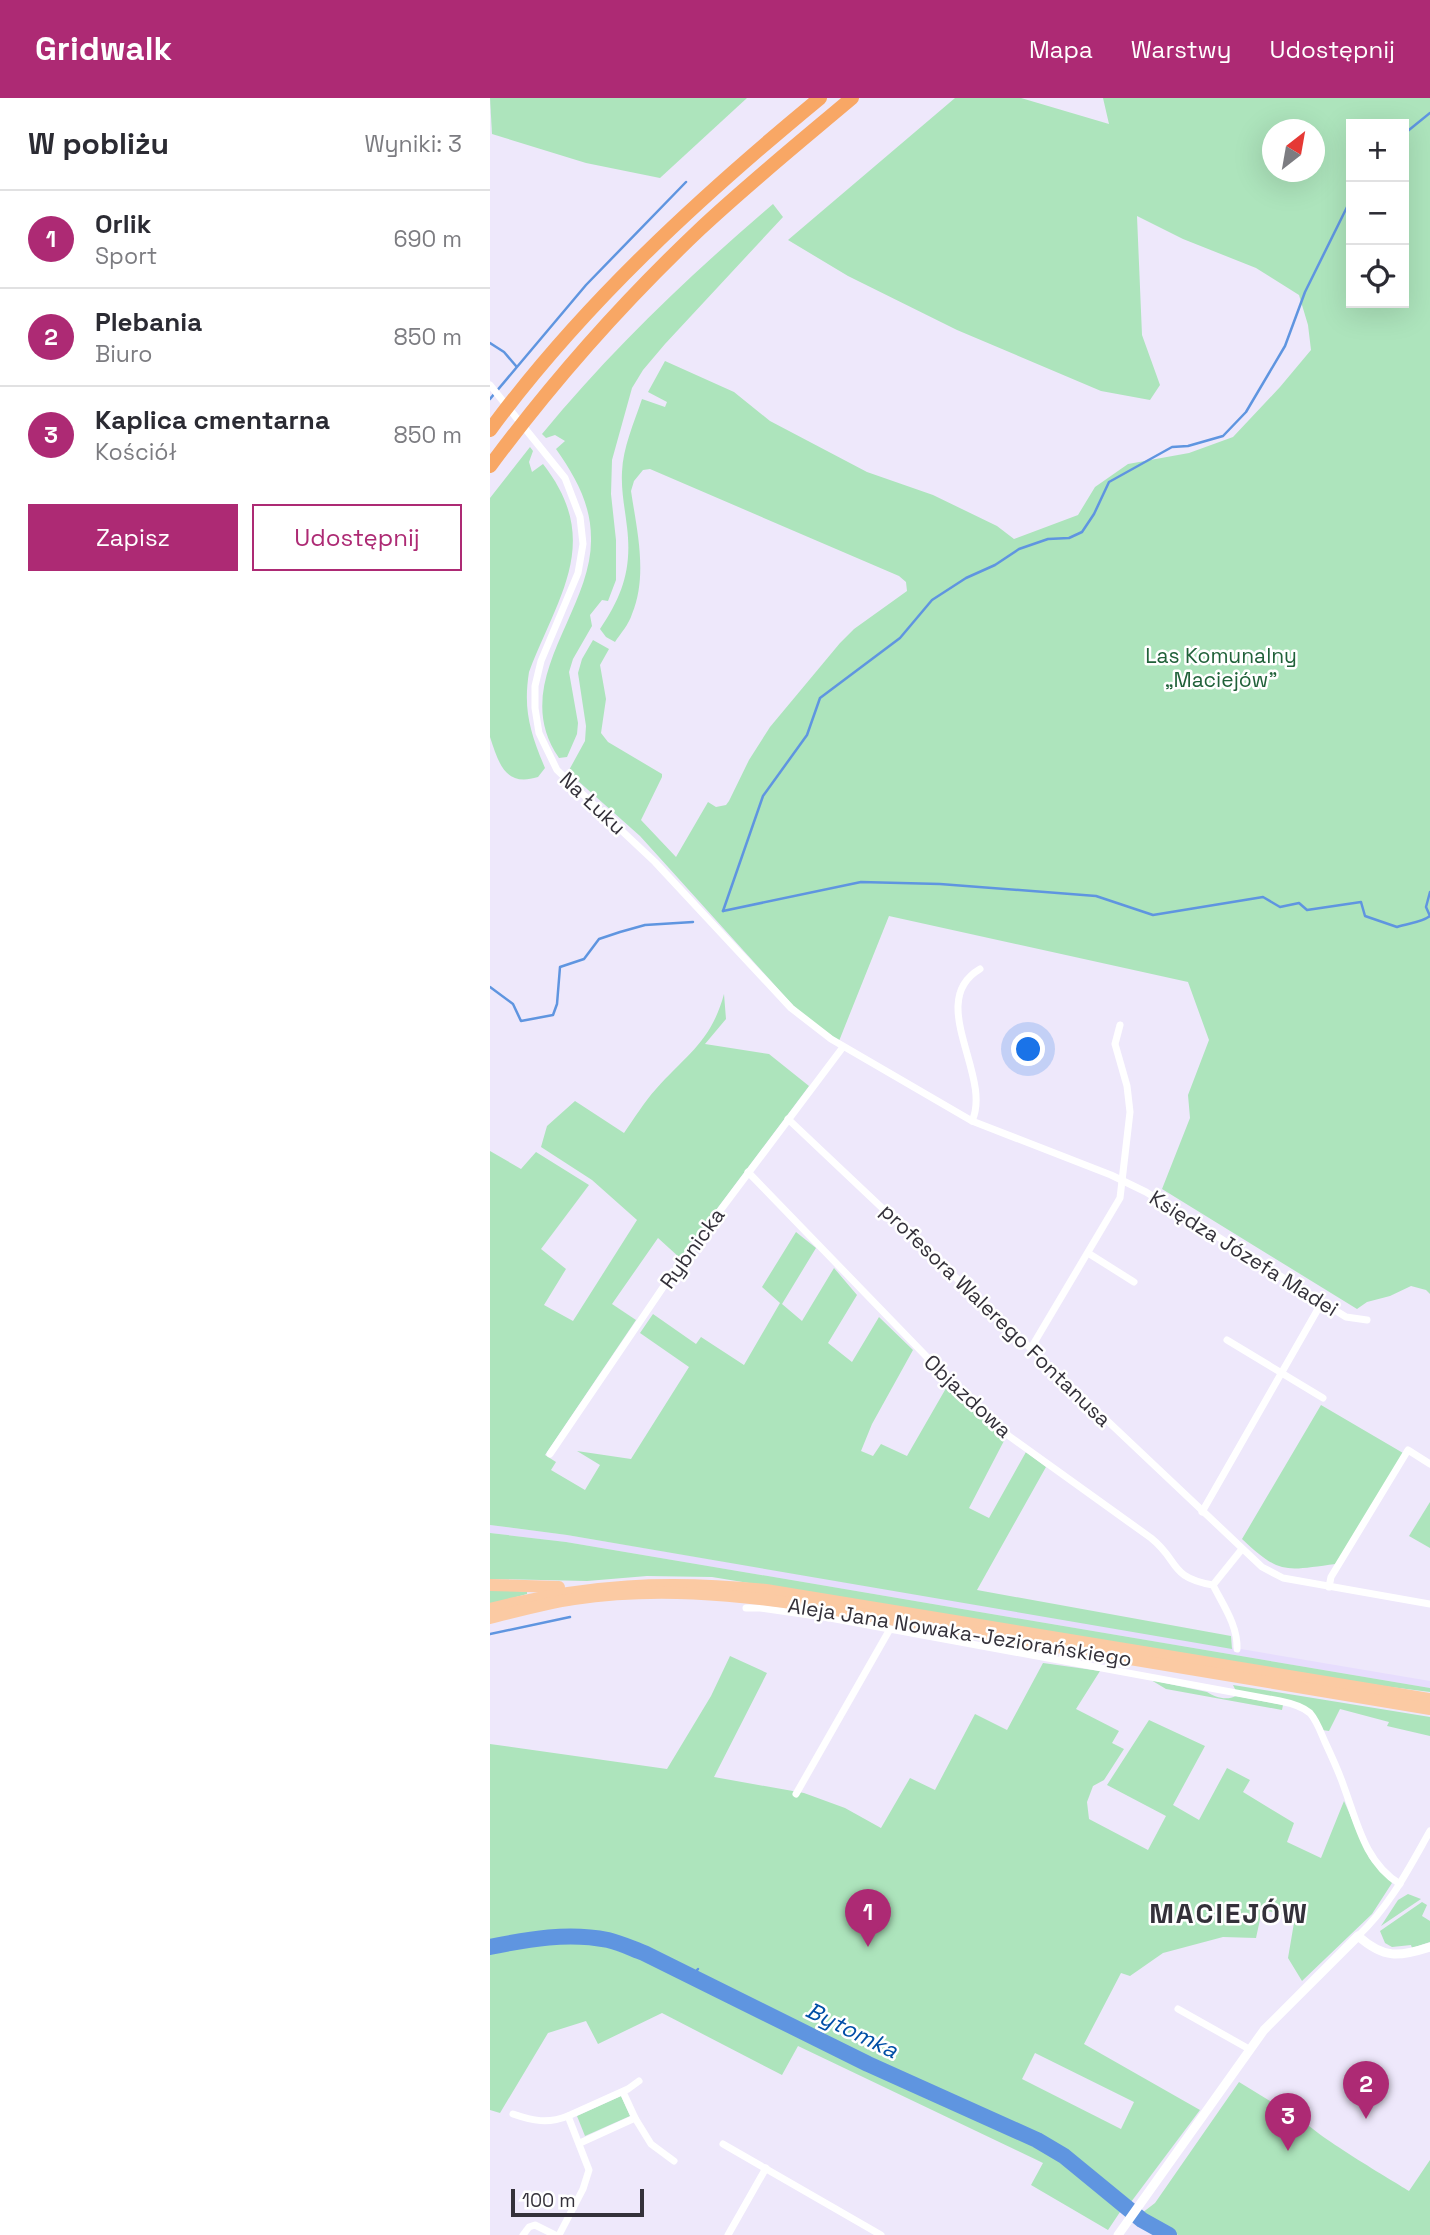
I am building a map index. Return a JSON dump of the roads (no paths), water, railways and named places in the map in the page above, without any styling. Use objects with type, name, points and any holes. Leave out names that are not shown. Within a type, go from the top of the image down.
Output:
[{"type":"highway","points":[[490,430],[549,356],[643,255],[737,168],[820,98]]},
{"type":"highway","points":[[490,466],[567,368],[657,270],[752,182],[852,98]]},
{"type":"main road","name":"Aleja Jana Nowaka-Jeziorańskiego","points":[[490,1609],[550,1594],[605,1586],[679,1583],[766,1590],[1430,1699]]},
{"type":"main road","points":[[490,1585],[605,1586]]},
{"type":"main road","name":"Aleja Jana Nowaka-Jeziorańskiego","points":[[490,1618],[575,1599],[644,1593],[718,1594],[811,1606],[1430,1709]]},
{"type":"street","name":"Na Łuku","points":[[490,385],[548,455],[571,488],[580,517],[583,544],[578,573],[541,661],[536,685],[536,719],[549,758],[580,794],[655,862],[791,1008],[843,1047]]},
{"type":"street","points":[[972,1121],[977,1101],[957,1001],[967,980],[980,969]]},
{"type":"street","name":"Księdza Józefa Madei","points":[[1031,1348],[1118,1203],[1130,1112],[1127,1086],[1115,1044],[1119,1026]]},
{"type":"street","name":"Rybnicka","points":[[550,1454],[668,1280],[843,1047]]},
{"type":"street","name":"Księdza Józefa Madei","points":[[843,1047],[972,1121],[1123,1180],[1322,1303],[1353,1320],[1367,1320]]},
{"type":"street","name":"profesora Walerego Fontanusa","points":[[788,1119],[1202,1512],[1242,1549],[1276,1575],[1430,1604]]},
{"type":"street","name":"Objazdowa","points":[[748,1172],[989,1420],[1151,1538],[1167,1553],[1180,1573],[1194,1581],[1213,1585]]},
{"type":"street","points":[[1088,1253],[1134,1282]]},
{"type":"street","points":[[1202,1512],[1322,1303]]},
{"type":"street","points":[[1227,1340],[1323,1398]]},
{"type":"street","points":[[1329,1587],[1331,1577],[1408,1450],[1430,1464]]},
{"type":"street","points":[[1237,1649],[1233,1626],[1213,1585],[1242,1549]]},
{"type":"street","points":[[746,1608],[830,1618],[1287,1702],[1304,1709],[1311,1715],[1339,1773],[1367,1847],[1381,1869],[1399,1884]]},
{"type":"street","points":[[796,1794],[890,1629]]},
{"type":"street","points":[[1118,2235],[1249,2049],[1284,2008],[1379,1915],[1430,1831]]},
{"type":"street","points":[[1358,1936],[1371,1947],[1386,1954],[1423,1949]]},
{"type":"street","points":[[1178,2009],[1249,2049]]},
{"type":"street","points":[[513,2114],[536,2122],[553,2121],[623,2092],[639,2081]]},
{"type":"street","points":[[623,2092],[651,2144],[674,2161]]},
{"type":"street","points":[[523,2235],[529,2227],[535,2225],[557,2235],[588,2175],[588,2164],[568,2116]]},
{"type":"street","points":[[580,2143],[635,2118]]},
{"type":"street","points":[[723,2144],[881,2235]]},
{"type":"street","points":[[728,2235],[766,2168]]},
{"type":"waterway","points":[[1409,130],[1430,113]]},
{"type":"waterway","points":[[490,399],[586,285],[686,182]]},
{"type":"waterway","points":[[723,911],[763,796],[807,735],[820,698],[900,638],[932,600],[966,578],[995,565],[1019,549],[1048,539],[1069,538],[1082,532],[1109,482],[1172,447],[1188,446],[1223,436],[1246,412],[1285,346],[1305,292],[1346,209]]},
{"type":"waterway","points":[[490,343],[504,352],[516,366]]},
{"type":"waterway","points":[[723,911],[861,882],[940,884],[1096,896],[1153,915],[1263,897],[1280,907],[1299,903],[1307,910],[1361,902],[1365,916],[1397,927],[1419,922],[1430,916]]},
{"type":"waterway","points":[[1430,892],[1426,907],[1430,916]]},
{"type":"waterway","points":[[490,987],[513,1004],[521,1021],[553,1015],[557,1004],[560,967],[584,959],[599,939],[645,925],[693,922]]},
{"type":"waterway","points":[[490,1634],[570,1617]]},
{"type":"waterway","name":"Bytomka","points":[[490,1947],[534,1939],[578,1937],[608,1940],[644,1953],[868,2064],[1037,2140],[1064,2156],[1142,2220],[1169,2235]]},
{"type":"waterway","points":[[692,1976],[698,1969]]},
{"type":"place","name":"Orlik","points":[[868,1947]]},
{"type":"place","name":"Plebania","points":[[1366,2119]]},
{"type":"place","name":"Kaplica cmentarna","points":[[1288,2151]]},
{"type":"district","name":"MACIEJÓW","points":[[1229,1913]]},
{"type":"park label","name":"Las Komunalny „Maciejów”","points":[[1221,667]]}]
